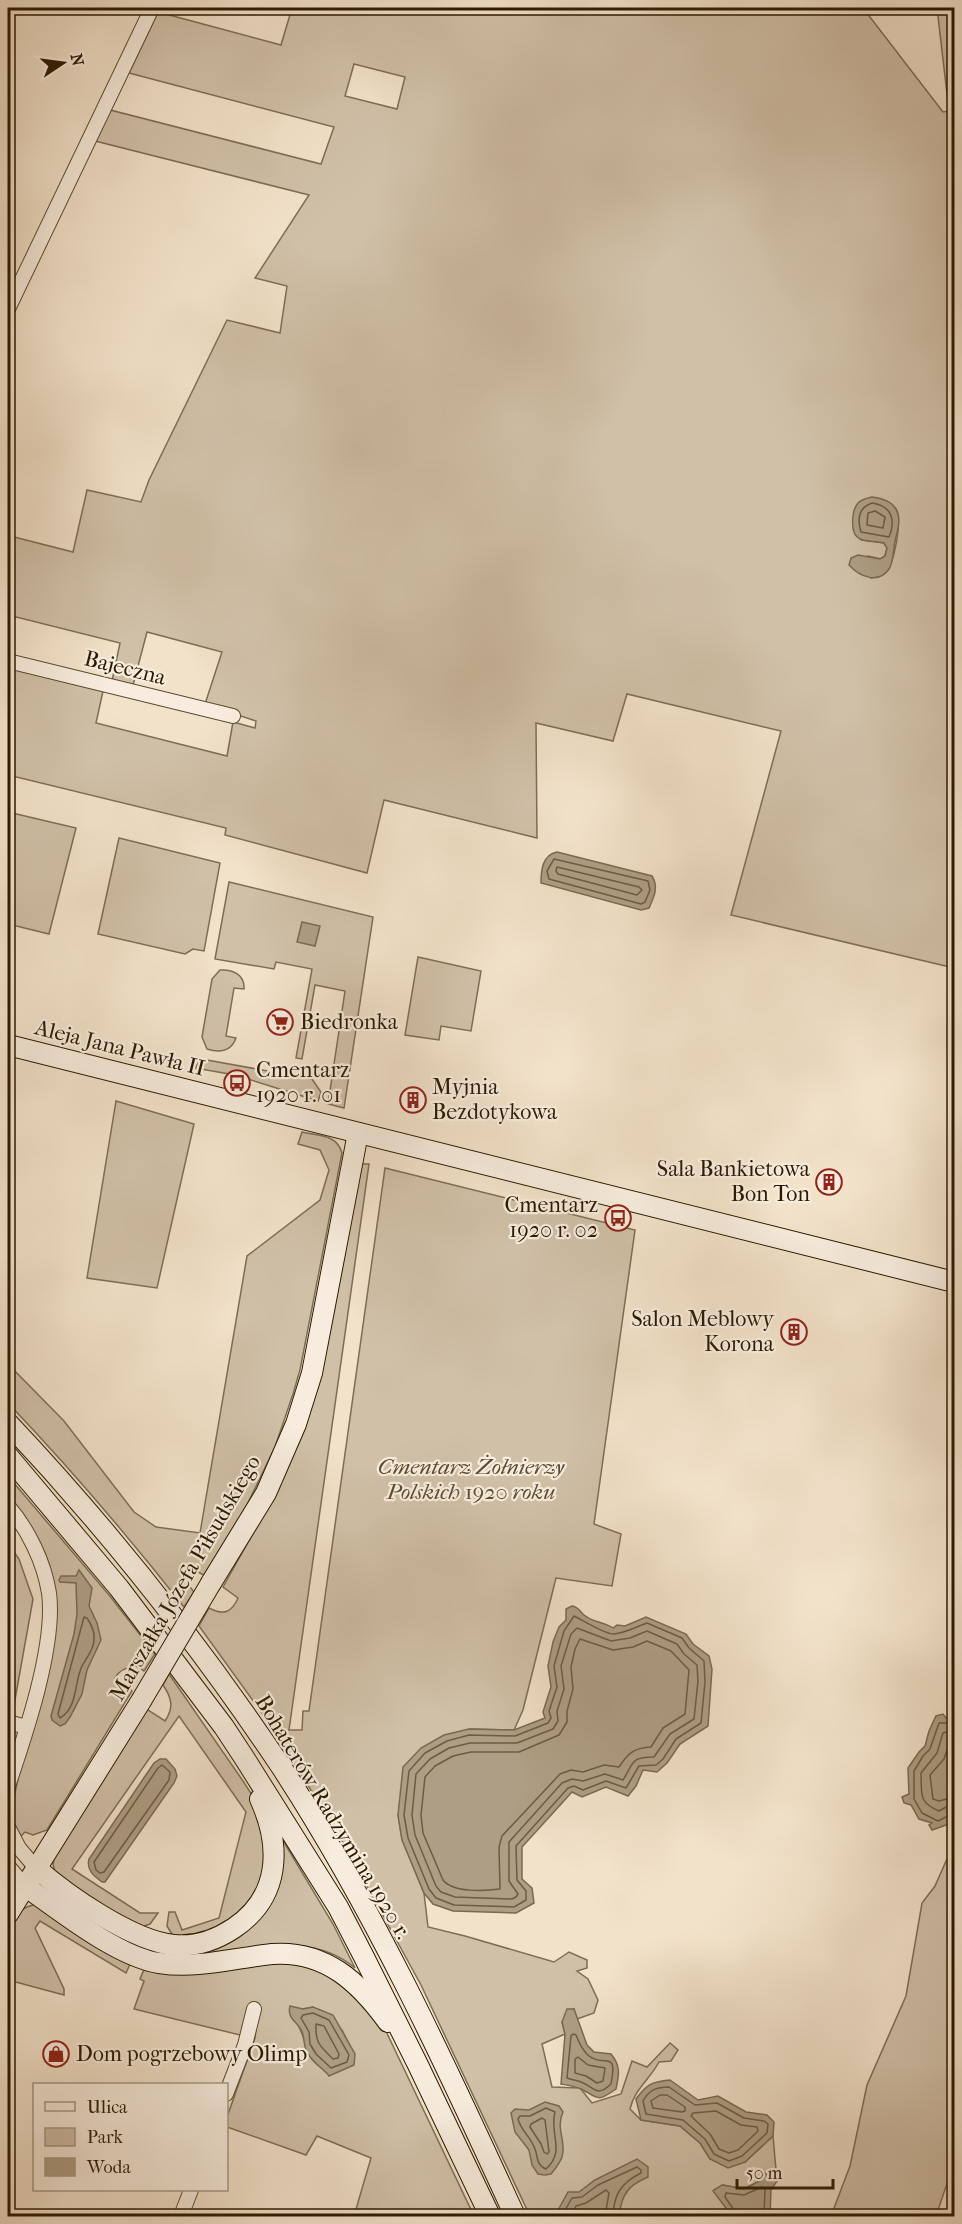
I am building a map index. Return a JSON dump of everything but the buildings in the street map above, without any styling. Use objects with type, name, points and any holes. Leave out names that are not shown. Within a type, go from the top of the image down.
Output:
[{"type":"main road","name":"Aleja Jana Pawła II","points":[[8,1045],[954,1282]]},
{"type":"main road","name":"Marszałka Józefa Piłsudskiego","points":[[8,1914],[141,1701],[266,1493],[296,1424],[312,1373],[358,1132]]},
{"type":"main road","name":"Bohaterów Radzymina 1920 r.","points":[[8,1423],[48,1466],[142,1577],[229,1692],[281,1767],[391,1958],[515,2217]]},
{"type":"main road","name":"Bohaterów Radzymina 1920 r.","points":[[8,1456],[118,1588],[224,1727],[338,1907],[418,2065],[490,2217]]},
{"type":"main road","points":[[36,1868],[53,1883],[135,1934],[172,1945],[192,1945],[223,1935],[245,1921],[260,1904],[270,1884],[274,1845],[264,1806],[224,1727]]},
{"type":"main road","points":[[25,1886],[103,1939],[127,1953],[156,1963],[212,1964],[273,1954],[292,1954],[327,1964],[347,1975],[359,1987],[379,2010],[418,2065]]},
{"type":"street","points":[[8,309],[152,8]]},
{"type":"street","name":"Bajeczna","points":[[8,661],[233,716]]},
{"type":"street","points":[[8,1506],[29,1536],[39,1558],[49,1594],[48,1632],[43,1662],[8,1785],[8,1798]]},
{"type":"street","points":[[8,1722],[26,1727]]},
{"type":"street","points":[[8,1827],[15,1843],[36,1868]]},
{"type":"street","points":[[8,1866],[25,1886]]},
{"type":"street","points":[[228,2089],[245,2045],[254,2009]]},
{"type":"street","points":[[181,2217],[191,2191]]},
{"type":"green space","points":[[292,8],[516,8],[535,12],[537,8],[863,8],[943,112],[949,111],[937,8],[954,8],[954,697],[950,715],[954,717],[954,968],[731,915],[781,731],[627,694],[613,741],[536,723],[537,838],[384,800],[367,873],[225,835],[226,828],[8,775],[8,666],[103,691],[96,723],[227,756],[233,722],[255,728],[256,721],[205,704],[222,652],[147,632],[132,689],[112,681],[120,643],[8,615],[8,545],[10,536],[73,552],[87,490],[141,502],[149,480],[227,320],[280,333],[287,286],[255,278],[309,195],[95,141],[110,110],[321,164],[334,127],[129,73],[158,12],[281,45]],"holes":[[[354,64],[405,77],[397,109],[345,96]],[[896,509],[898,533],[891,561],[884,574],[871,578],[868,556],[881,559],[885,556],[887,548],[884,543],[862,540]]]},
{"type":"green space","points":[[8,812],[76,828],[49,934],[8,924]]},
{"type":"green space","points":[[119,838],[220,863],[204,951],[193,949],[185,954],[98,934]]},
{"type":"green space","points":[[229,882],[373,917],[344,1108],[328,1104],[345,991],[315,985],[302,1059],[296,1058],[312,969],[276,962],[274,969],[215,959]]},
{"type":"green space","points":[[418,957],[481,971],[471,1031],[441,1026],[439,1040],[405,1035]]},
{"type":"green space","points":[[220,970],[237,974],[243,980],[244,989],[234,988],[226,1036],[236,1038],[234,1043],[228,1049],[216,1051],[207,1049],[202,1037],[212,979]]},
{"type":"green space","points":[[207,1060],[312,1079],[321,1092],[318,1101],[235,1075],[195,1068],[199,1062]]},
{"type":"green space","points":[[116,1101],[194,1124],[157,1288],[87,1278]]},
{"type":"green space","points":[[302,1132],[331,1139],[340,1147],[342,1153],[300,1370],[275,1447],[246,1507],[204,1575],[185,1566],[187,1583],[194,1592],[184,1607],[142,1554],[54,1452],[8,1403],[8,1364],[64,1421],[134,1512],[156,1527],[200,1533],[247,1256],[320,1200],[329,1170],[320,1150],[298,1144]]},
{"type":"green space","name":"Cmentarz Żołnierzy Polskich 1920 roku","points":[[361,1164],[369,1164],[289,1730],[302,1730],[303,1711],[309,1711],[385,1168],[635,1230],[594,1524],[621,1534],[612,1586],[556,1578],[523,1710],[514,1730],[470,1729],[398,1815],[402,1839],[424,1893],[428,1927],[554,1962],[569,1952],[587,1960],[587,1968],[577,1971],[588,1979],[598,2000],[594,2013],[577,2019],[574,2009],[562,2022],[565,2034],[542,2044],[552,2087],[580,2088],[592,2103],[621,2094],[632,2061],[647,2067],[670,2043],[678,2050],[671,2061],[659,2062],[632,2102],[630,2109],[641,2120],[680,2126],[700,2143],[710,2159],[745,2162],[773,2136],[777,2181],[762,2172],[760,2181],[744,2189],[723,2185],[714,2190],[729,2212],[726,2216],[711,2213],[710,2216],[619,2216],[621,2201],[632,2184],[595,2180],[557,2212],[559,2216],[530,2216],[421,1985],[335,1828],[262,1713],[199,1626],[209,1608],[219,1612],[227,1611],[233,1607],[238,1598],[223,1587],[270,1503]]},
{"type":"green space","points":[[8,1476],[109,1595],[155,1654],[144,1671],[133,1666],[117,1675],[115,1678],[132,1691],[47,1830],[33,1835],[25,1832],[21,1836],[13,1826],[14,1797],[49,1665],[54,1588],[50,1567],[41,1545],[23,1514],[8,1495]]},
{"type":"green space","points":[[8,1543],[19,1559],[33,1599],[13,1711],[8,1711]]},
{"type":"green space","points":[[169,1674],[252,1795],[264,1825],[264,1876],[246,1910],[203,1935],[173,1936],[167,1926],[169,1912],[175,1912],[182,1930],[219,1918],[246,1812],[179,1716],[72,1869],[140,1913],[158,1913],[150,1924],[141,1927],[113,1915],[55,1872],[53,1864],[55,1856],[145,1708],[165,1721],[170,1712],[171,1703],[163,1685]]},
{"type":"green space","points":[[282,1839],[333,1924],[355,1968],[338,1957],[303,1946],[267,1947],[205,1956],[164,1955],[166,1949],[234,1938]]},
{"type":"green space","points":[[954,1843],[954,2163],[936,2216],[831,2216],[850,2166],[867,2085],[906,1996],[922,1903],[935,1886]]},
{"type":"green space","points":[[38,1904],[131,1962],[126,1973],[40,1921],[35,1928],[64,1989],[64,1995],[8,1980],[7,1945],[12,1923],[17,1914]]},
{"type":"green space","points":[[261,1958],[327,1966],[384,2027],[474,2216],[354,2216],[371,2158],[317,2136],[306,2155],[228,2127],[228,2114],[255,2038],[258,2008],[244,2036],[134,2009],[144,1981],[140,1979],[145,1967]],"holes":[[[313,2007],[342,2030],[349,2044],[329,2075],[312,2059],[298,2024],[303,2009]]]},
{"type":"water","points":[[872,497],[891,504],[898,513],[899,521],[891,566],[885,574],[874,578],[858,573],[849,565],[851,558],[858,555],[880,559],[885,556],[887,548],[884,543],[865,541],[854,532],[853,516],[856,506]]},
{"type":"water","points":[[557,852],[652,876],[655,888],[649,908],[641,910],[541,883],[545,860]]},
{"type":"water","points":[[302,922],[320,926],[315,946],[297,942]]},
{"type":"water","points":[[79,1570],[92,1588],[89,1606],[97,1623],[101,1640],[87,1670],[82,1694],[70,1717],[65,1724],[60,1726],[52,1720],[51,1716],[74,1634],[77,1614],[76,1583],[59,1580],[61,1576],[76,1576]]},
{"type":"water","points":[[572,1606],[594,1621],[613,1628],[617,1625],[625,1626],[646,1617],[686,1634],[693,1644],[709,1656],[712,1669],[708,1726],[680,1744],[667,1763],[657,1772],[643,1770],[636,1786],[628,1796],[606,1787],[582,1797],[572,1792],[522,1847],[522,1879],[532,1888],[534,1903],[516,1913],[453,1911],[433,1904],[424,1893],[402,1840],[398,1815],[403,1767],[421,1748],[444,1735],[469,1729],[514,1730],[545,1718],[543,1712],[551,1687],[548,1666],[553,1642],[559,1627],[566,1620],[566,1609]]},
{"type":"water","points":[[943,1714],[946,1718],[954,1717],[954,1817],[946,1825],[932,1830],[929,1825],[932,1823],[919,1819],[911,1805],[904,1803],[902,1797],[909,1794],[908,1768],[925,1746],[936,1716]]},
{"type":"water","points":[[160,1759],[166,1759],[175,1769],[177,1776],[174,1783],[105,1882],[102,1882],[90,1870],[89,1859],[154,1763]]},
{"type":"water","points":[[290,2006],[303,2009],[313,2007],[333,2015],[355,2054],[354,2065],[329,2076],[307,2052],[302,2031],[290,2015]]},
{"type":"water","points":[[567,2009],[574,2009],[587,2045],[594,2052],[611,2054],[618,2067],[616,2089],[601,2098],[579,2088],[561,2084],[565,2034],[562,2022]]},
{"type":"water","points":[[670,2080],[698,2100],[718,2096],[746,2112],[767,2115],[774,2122],[773,2136],[745,2162],[728,2168],[710,2159],[700,2143],[680,2126],[641,2120],[636,2099],[650,2085]]},
{"type":"water","points":[[545,2102],[559,2106],[563,2112],[560,2124],[563,2151],[561,2159],[551,2174],[545,2175],[538,2174],[532,2165],[529,2150],[515,2132],[511,2113],[515,2109],[529,2110]]},
{"type":"water","points":[[637,2159],[648,2167],[648,2177],[630,2187],[624,2196],[619,2216],[559,2216],[557,2212],[568,2192],[579,2192],[595,2180]]},
{"type":"water","points":[[762,2171],[777,2181],[771,2190],[770,2216],[726,2216],[729,2212],[713,2191],[722,2185],[744,2189],[760,2181]]},
{"type":"place","name":"Biedronka","points":[[280,1022]]},
{"type":"place","name":"Cmentarz 1920 r. 01","points":[[237,1083]]},
{"type":"place","name":"Myjnia Bezdotykowa","points":[[413,1100]]},
{"type":"place","name":"Sala Bankietowa Bon Ton","points":[[829,1182]]},
{"type":"place","name":"Cmentarz 1920 r. 02","points":[[618,1218]]},
{"type":"place","name":"Salon Meblowy Korona","points":[[794,1332]]},
{"type":"place","name":"Dom pogrzebowy Olimp","points":[[56,2054]]}]
